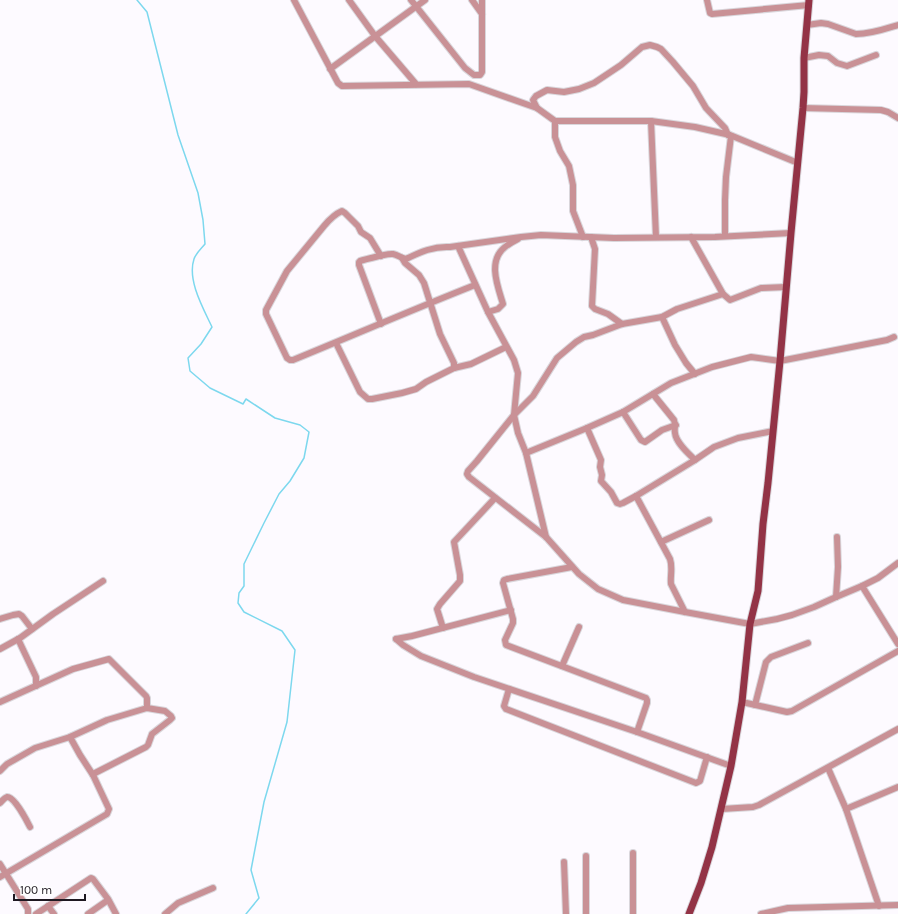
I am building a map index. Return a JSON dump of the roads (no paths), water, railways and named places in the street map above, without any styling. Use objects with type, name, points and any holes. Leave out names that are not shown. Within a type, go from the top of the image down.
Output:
[{"type":"main road","points":[[690,914],[722,809],[742,702],[750,624],[758,591],[763,524],[780,361],[803,108],[804,58],[809,2]]},
{"type":"street","points":[[294,0],[338,83],[342,86],[469,84],[537,108],[555,121],[651,121],[695,127],[729,135],[798,163]]},
{"type":"street","points":[[349,0],[375,36],[416,84]]},
{"type":"street","points":[[411,0],[465,68],[474,75],[482,74],[482,0]]},
{"type":"street","points":[[330,68],[425,0]]},
{"type":"street","points":[[472,0],[482,14]]},
{"type":"street","points":[[707,0],[710,13],[712,14],[809,2]]},
{"type":"street","points":[[807,25],[822,23],[828,24],[856,34],[876,32],[898,25]]},
{"type":"street","points":[[537,108],[533,100],[536,96],[547,90],[564,92],[579,89],[594,83],[621,65],[642,47],[650,45],[661,49],[693,86],[706,108],[725,128],[729,135],[725,200],[725,236]]},
{"type":"street","points":[[804,58],[819,55],[828,56],[837,63],[847,66],[876,55]]},
{"type":"street","points":[[803,108],[881,110],[898,118]]},
{"type":"street","points":[[555,121],[555,137],[560,151],[569,166],[573,185],[573,211],[583,237]]},
{"type":"street","points":[[651,121],[656,237]]},
{"type":"street","points":[[381,256],[370,238],[361,232],[358,226],[342,211],[327,222],[287,272],[266,310],[266,314],[290,360],[475,285]]},
{"type":"street","points":[[381,324],[359,262],[360,260],[388,254],[393,254],[406,259],[432,248],[541,235],[583,237],[691,237],[791,232]]},
{"type":"street","points":[[488,312],[498,309],[503,304],[495,274],[497,257],[504,248],[521,237]]},
{"type":"street","points":[[591,237],[596,249]]},
{"type":"street","points":[[602,237],[596,249],[592,306],[595,309],[608,314],[622,324]]},
{"type":"street","points":[[691,237],[723,294],[730,300],[761,288],[786,287]]},
{"type":"street","points":[[458,246],[488,312],[514,360],[518,373],[514,415],[518,433],[526,453],[546,538]]},
{"type":"street","points":[[402,258],[405,263],[419,275],[424,283],[440,334],[454,363],[454,368]]},
{"type":"street","points":[[723,294],[677,309],[662,316],[622,324],[584,337],[557,358],[533,396],[514,415],[467,474],[546,538],[572,567],[598,589],[623,600],[750,624],[792,615],[814,607],[878,578],[898,563]]},
{"type":"street","points":[[662,316],[675,345],[694,374]]},
{"type":"street","points":[[526,453],[622,412],[671,383],[712,366],[751,357],[780,361],[887,340],[894,337]]},
{"type":"street","points":[[336,342],[360,392],[368,399],[397,395],[416,389],[426,382],[454,368],[470,364],[506,347]]},
{"type":"street","points":[[653,394],[674,420],[676,425],[674,432],[676,438],[695,460]]},
{"type":"street","points":[[622,412],[641,440],[645,442],[662,430],[676,425]]},
{"type":"street","points":[[587,428],[601,460],[601,481],[611,492],[617,503],[620,504],[636,496],[714,447],[738,438],[773,431]]},
{"type":"street","points":[[636,496],[671,563],[672,567],[670,581],[685,612]]},
{"type":"street","points":[[444,628],[438,609],[440,604],[460,581],[454,542],[495,498]]},
{"type":"street","points":[[661,542],[709,520]]},
{"type":"street","points":[[836,597],[838,567],[837,537]]},
{"type":"street","points":[[572,567],[504,580],[503,583],[513,620],[505,640],[506,645],[646,698],[647,703],[638,732]]},
{"type":"street","points":[[0,649],[18,639],[103,581]]},
{"type":"street","points":[[862,586],[898,644]]},
{"type":"street","points":[[511,610],[396,639],[403,645],[428,659],[474,677],[638,732],[731,766]]},
{"type":"street","points":[[0,619],[19,614],[32,629]]},
{"type":"street","points":[[562,666],[580,628]]},
{"type":"street","points":[[18,639],[36,677],[36,686]]},
{"type":"street","points":[[755,705],[766,662],[771,657],[808,643]]},
{"type":"street","points":[[742,702],[787,712],[792,711],[897,654]]},
{"type":"street","points":[[0,702],[73,670],[109,659],[146,696],[147,708]]},
{"type":"street","points":[[509,689],[504,706],[506,710],[696,782],[700,781],[707,757]]},
{"type":"street","points":[[0,771],[29,750],[70,736],[107,720],[147,708],[165,711],[171,716],[172,718],[170,720],[152,734],[146,747],[93,775]]},
{"type":"street","points":[[722,809],[753,807],[759,805],[898,731]]},
{"type":"street","points":[[0,877],[109,812],[93,775],[70,736]]},
{"type":"street","points":[[828,768],[846,809],[879,906]]},
{"type":"street","points":[[846,809],[898,787]]},
{"type":"street","points":[[0,803],[5,798],[11,798],[16,803],[30,827]]},
{"type":"street","points":[[633,853],[633,914]]},
{"type":"street","points":[[586,856],[586,914]]},
{"type":"street","points":[[564,862],[566,914]]},
{"type":"street","points":[[0,864],[28,909],[28,914]]},
{"type":"street","points":[[36,914],[91,878],[108,900],[116,914]]},
{"type":"street","points":[[165,914],[178,902],[213,888]]},
{"type":"street","points":[[88,914],[108,900]]},
{"type":"street","points":[[764,914],[788,908],[898,905]]},
{"type":"street","points":[[48,906],[54,914]]},
{"type":"street","points":[[822,907],[823,914]]},
{"type":"waterway","points":[[137,0],[147,12],[178,135],[198,193],[203,220],[205,244],[194,259],[192,267],[194,285],[212,327],[201,344],[188,358],[190,371],[210,388],[243,404],[246,399],[275,418],[300,425],[309,432],[304,458],[290,481],[279,494],[244,564],[244,586],[239,593],[238,603],[244,612],[282,631],[295,650],[287,722],[264,802],[251,870],[259,898],[246,914]]}]
